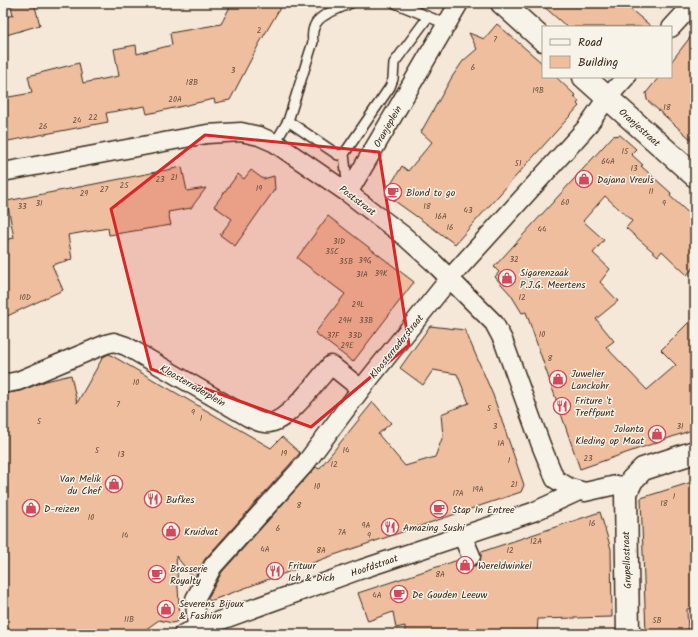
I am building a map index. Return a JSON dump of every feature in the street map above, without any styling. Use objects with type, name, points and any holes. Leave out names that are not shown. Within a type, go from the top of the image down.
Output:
[{"type":"main road","points":[[502,3],[542,39]]},
{"type":"main road","name":"Oranjestraat","points":[[585,78],[695,176]]},
{"type":"main road","points":[[628,487],[636,475],[643,469],[695,452]]},
{"type":"main road","name":"Grupellostraat","points":[[628,487],[625,501],[625,528],[628,634]]},
{"type":"street","name":"Oranjeplein","points":[[348,193],[459,3]]},
{"type":"street","points":[[672,27],[694,3]]},
{"type":"street","name":"Kloosterraderstraat","points":[[190,632],[195,599],[213,566],[305,464],[361,389],[450,278],[586,128],[607,98],[625,78]]},
{"type":"street","name":"Poststraat","points":[[3,172],[207,134],[241,132],[258,136],[275,143],[348,193],[404,236],[450,278],[494,323],[499,331],[552,473],[562,484],[579,491]]},
{"type":"street","name":"Kloosterraderplein","points":[[3,384],[18,381],[114,342],[126,346],[248,417],[262,423],[279,420],[290,411],[331,365],[361,389]]},
{"type":"street","name":"Hoofdstraat","points":[[190,632],[462,535],[533,512],[579,491],[591,492],[616,485],[628,487]]},
{"type":"street","points":[[462,535],[471,556]]},
{"type":"lane","points":[[275,143],[288,121],[313,42],[313,24],[319,18],[351,3]]},
{"type":"lane","points":[[395,3],[446,24]]},
{"type":"lane","name":"Oranjeplein","points":[[344,154],[390,87],[393,79],[394,63],[428,17]]},
{"type":"lane","points":[[288,121],[338,155],[344,154],[348,193]]},
{"type":"highlighted area","points":[[205,135],[379,152],[409,345],[311,427],[151,369],[111,209]]},
{"type":"building","points":[[20,3],[34,3],[40,25],[3,36],[3,18],[13,15],[11,6]]},
{"type":"building","points":[[232,3],[283,3],[259,44],[230,100],[215,103],[214,99],[147,114],[145,106],[106,113],[108,122],[3,142],[3,98],[32,93],[28,76],[79,63],[83,83],[119,76],[114,49],[136,45],[137,54],[172,45],[170,33],[221,24]]},
{"type":"building","points":[[540,3],[623,3],[651,26],[566,26]]},
{"type":"building","points":[[497,24],[542,63],[542,78],[557,78],[576,96],[574,97],[579,101],[577,104],[579,106],[455,244],[385,194],[402,166],[408,171],[432,142],[421,132],[452,77],[463,61],[477,49],[469,33],[484,39]]},
{"type":"building","points":[[695,31],[695,143],[647,100],[646,93],[658,78],[672,78],[672,61]]},
{"type":"building","points":[[620,135],[636,149],[631,154],[643,165],[641,166],[671,193],[670,196],[695,219],[695,266],[687,275],[662,251],[658,256],[626,228],[632,221],[605,196],[583,221],[604,240],[593,253],[610,269],[600,282],[618,301],[596,319],[614,341],[606,347],[647,390],[676,365],[661,350],[695,316],[695,429],[580,469],[526,312],[522,313],[511,295],[495,277],[499,272],[494,267],[613,136]]},
{"type":"building","points":[[182,167],[187,191],[206,188],[191,208],[168,212],[171,225],[109,235],[108,228],[68,235],[72,259],[52,265],[63,290],[3,318],[3,240],[14,238],[7,201]]},
{"type":"building","points":[[251,170],[263,179],[274,176],[275,189],[235,246],[220,235],[232,219],[214,206],[238,174],[244,179]]},
{"type":"building","points":[[328,216],[414,282],[353,362],[315,333],[345,294],[297,258]]},
{"type":"building","points":[[430,326],[465,330],[493,395],[524,485],[521,492],[334,555],[210,601],[208,598],[222,572],[316,467],[319,469],[373,402],[391,423],[378,434],[405,466],[435,457],[443,436],[441,414],[469,403],[457,374],[433,370],[423,385],[400,368]]},
{"type":"building","points":[[109,354],[271,448],[282,437],[300,453],[205,559],[194,579],[176,556],[180,619],[176,622],[172,623],[159,620],[139,634],[3,634],[3,394],[20,391],[46,381],[71,375],[77,403],[103,357]]},
{"type":"building","points":[[695,481],[695,608],[687,609],[688,634],[646,633],[641,498]]},
{"type":"building","points":[[600,512],[611,549],[612,617],[538,619],[537,634],[405,634],[405,626],[396,628],[393,612],[368,621],[358,593],[461,559],[465,565],[475,566],[480,562],[481,552]]},
{"type":"place","name":"Dajana Vreuls","points":[[584,179]]},
{"type":"place","name":"Blond to go","points":[[393,192]]},
{"type":"place","name":"Sigarenzaak P.J.G. Meertens","points":[[507,278]]},
{"type":"place","name":"Juwelier Lanckohr","points":[[558,379]]},
{"type":"place","name":"Friture 't Treffpunt","points":[[562,406]]},
{"type":"place","name":"Jolanta Kleding op Maat","points":[[657,434]]},
{"type":"place","name":"Van Melik du Chef","points":[[114,484]]},
{"type":"place","name":"Bufkes","points":[[153,499]]},
{"type":"place","name":"D-reizen","points":[[31,508]]},
{"type":"place","name":"Stap In Entree","points":[[439,509]]},
{"type":"place","name":"Amazing Sushi","points":[[390,527]]},
{"type":"place","name":"Kruidvat","points":[[171,531]]},
{"type":"place","name":"Wereldwinkel","points":[[465,565]]},
{"type":"place","name":"Frituur Ich & Dich","points":[[275,571]]},
{"type":"place","name":"Brasserie Royalty","points":[[157,574]]},
{"type":"place","name":"De Gouden Leeuw","points":[[399,594]]},
{"type":"place","name":"Severens Bijoux & Fashion","points":[[166,609]]}]
